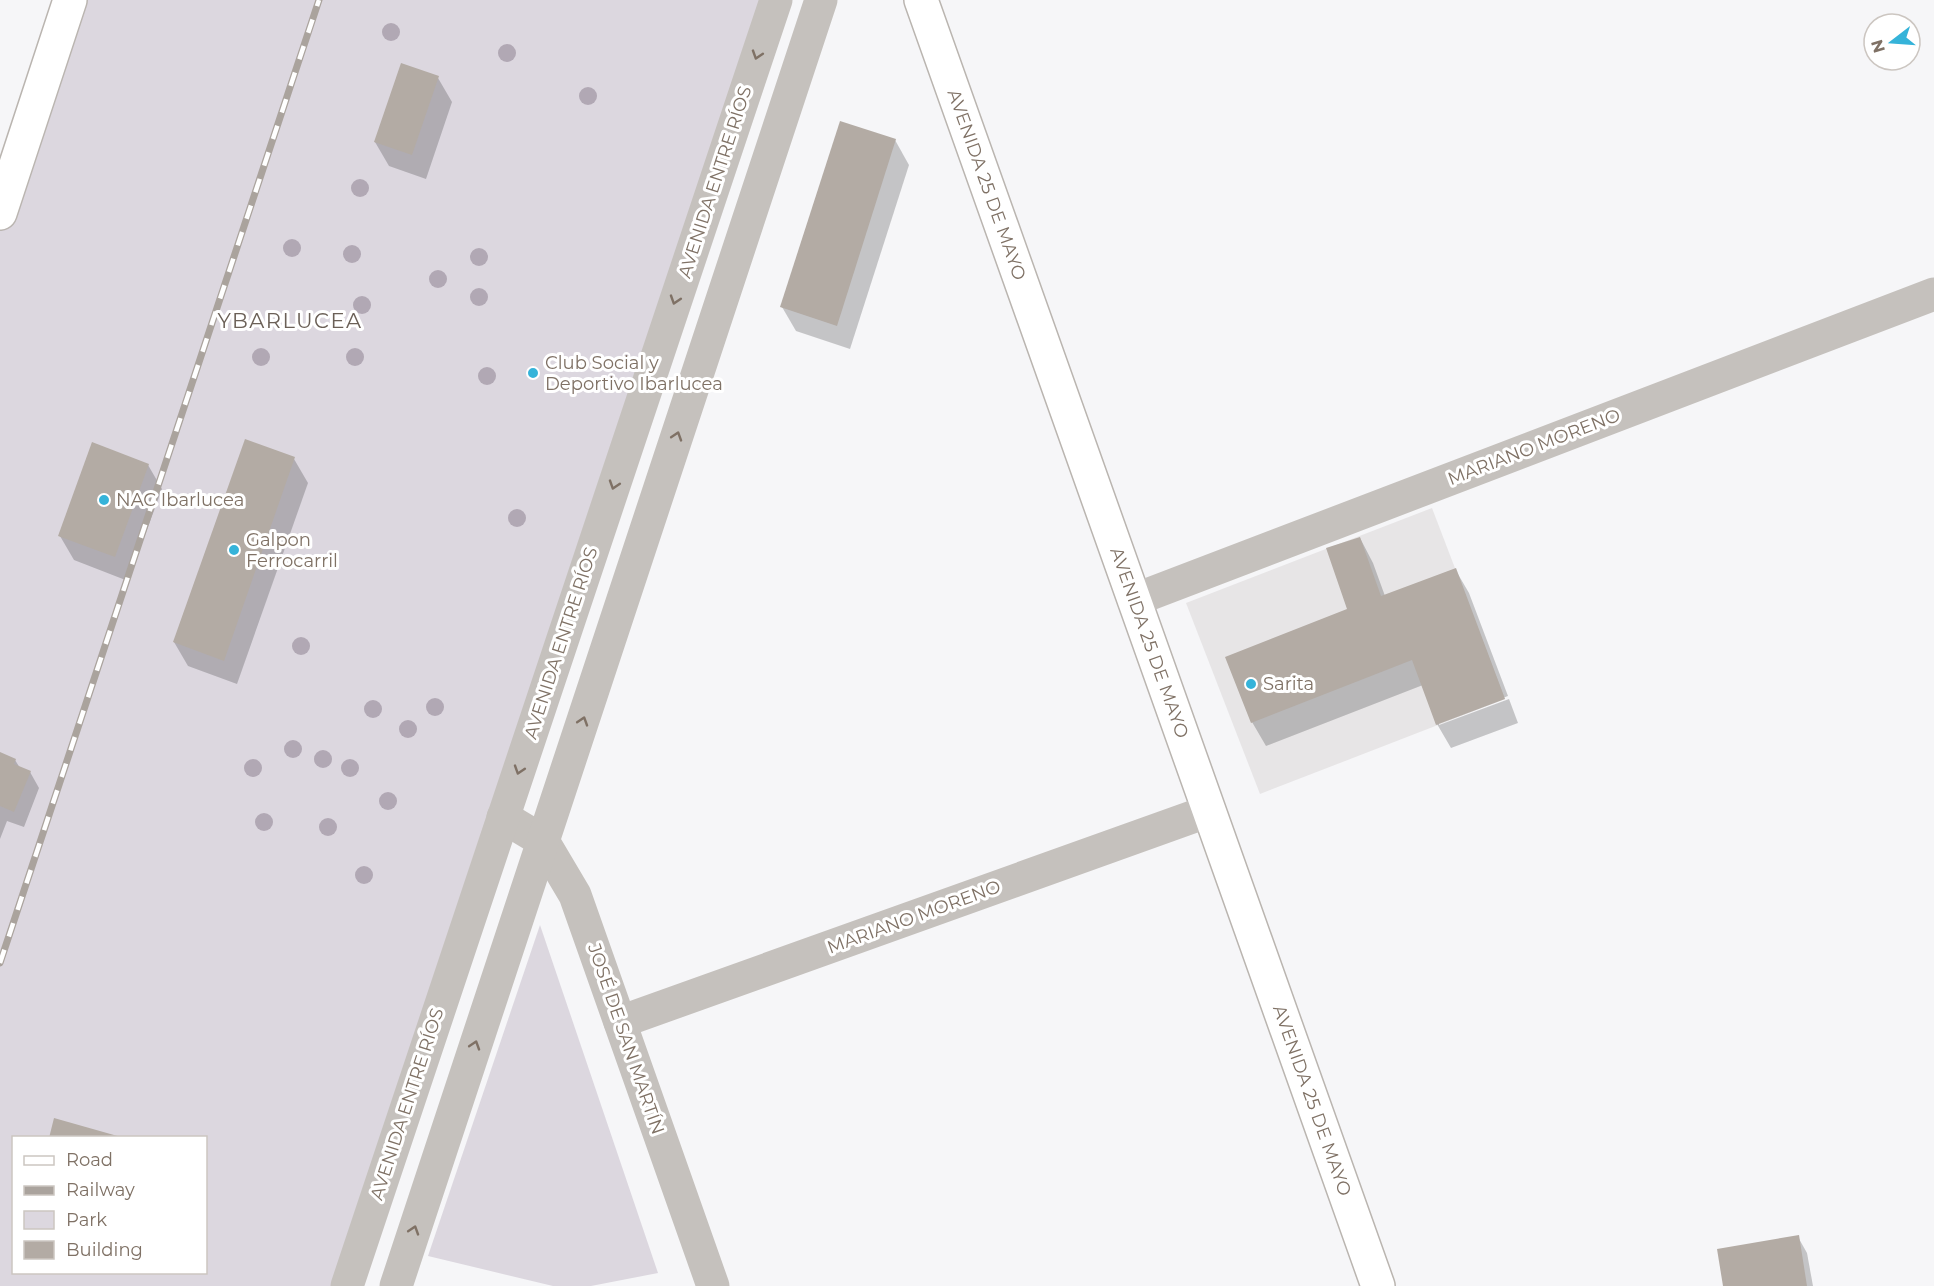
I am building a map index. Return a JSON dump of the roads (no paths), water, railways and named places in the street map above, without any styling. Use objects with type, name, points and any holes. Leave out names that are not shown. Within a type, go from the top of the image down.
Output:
[{"type":"main road","points":[[0,213],[70,0]]},
{"type":"main road","name":"AVENIDA 25 DE MAYO","points":[[921,0],[1378,1286]]},
{"type":"street","name":"AVENIDA ENTRE RÍOS","points":[[347,1286],[776,0]]},
{"type":"street","points":[[396,1286],[821,0]]},
{"type":"street","name":"MARIANO MORENO","points":[[1134,600],[1934,294]]},
{"type":"street","name":"MARIANO MORENO","points":[[620,1023],[1209,811]]},
{"type":"street","name":"JOSÉ DE SAN MARTÍN","points":[[503,817],[543,841],[575,895],[712,1286]]},
{"type":"railway","points":[[0,963],[319,0]]},
{"type":"place","name":"Club Social y Deportivo Ibarlucea","points":[[533,373]]},
{"type":"place","name":"NAC Ibarlucea","points":[[104,500]]},
{"type":"place","name":"Galpon Ferrocarril","points":[[234,550]]},
{"type":"place","name":"Sarita","points":[[1251,684]]},
{"type":"district","name":"YBARLUCEA","points":[[290,320]]}]
